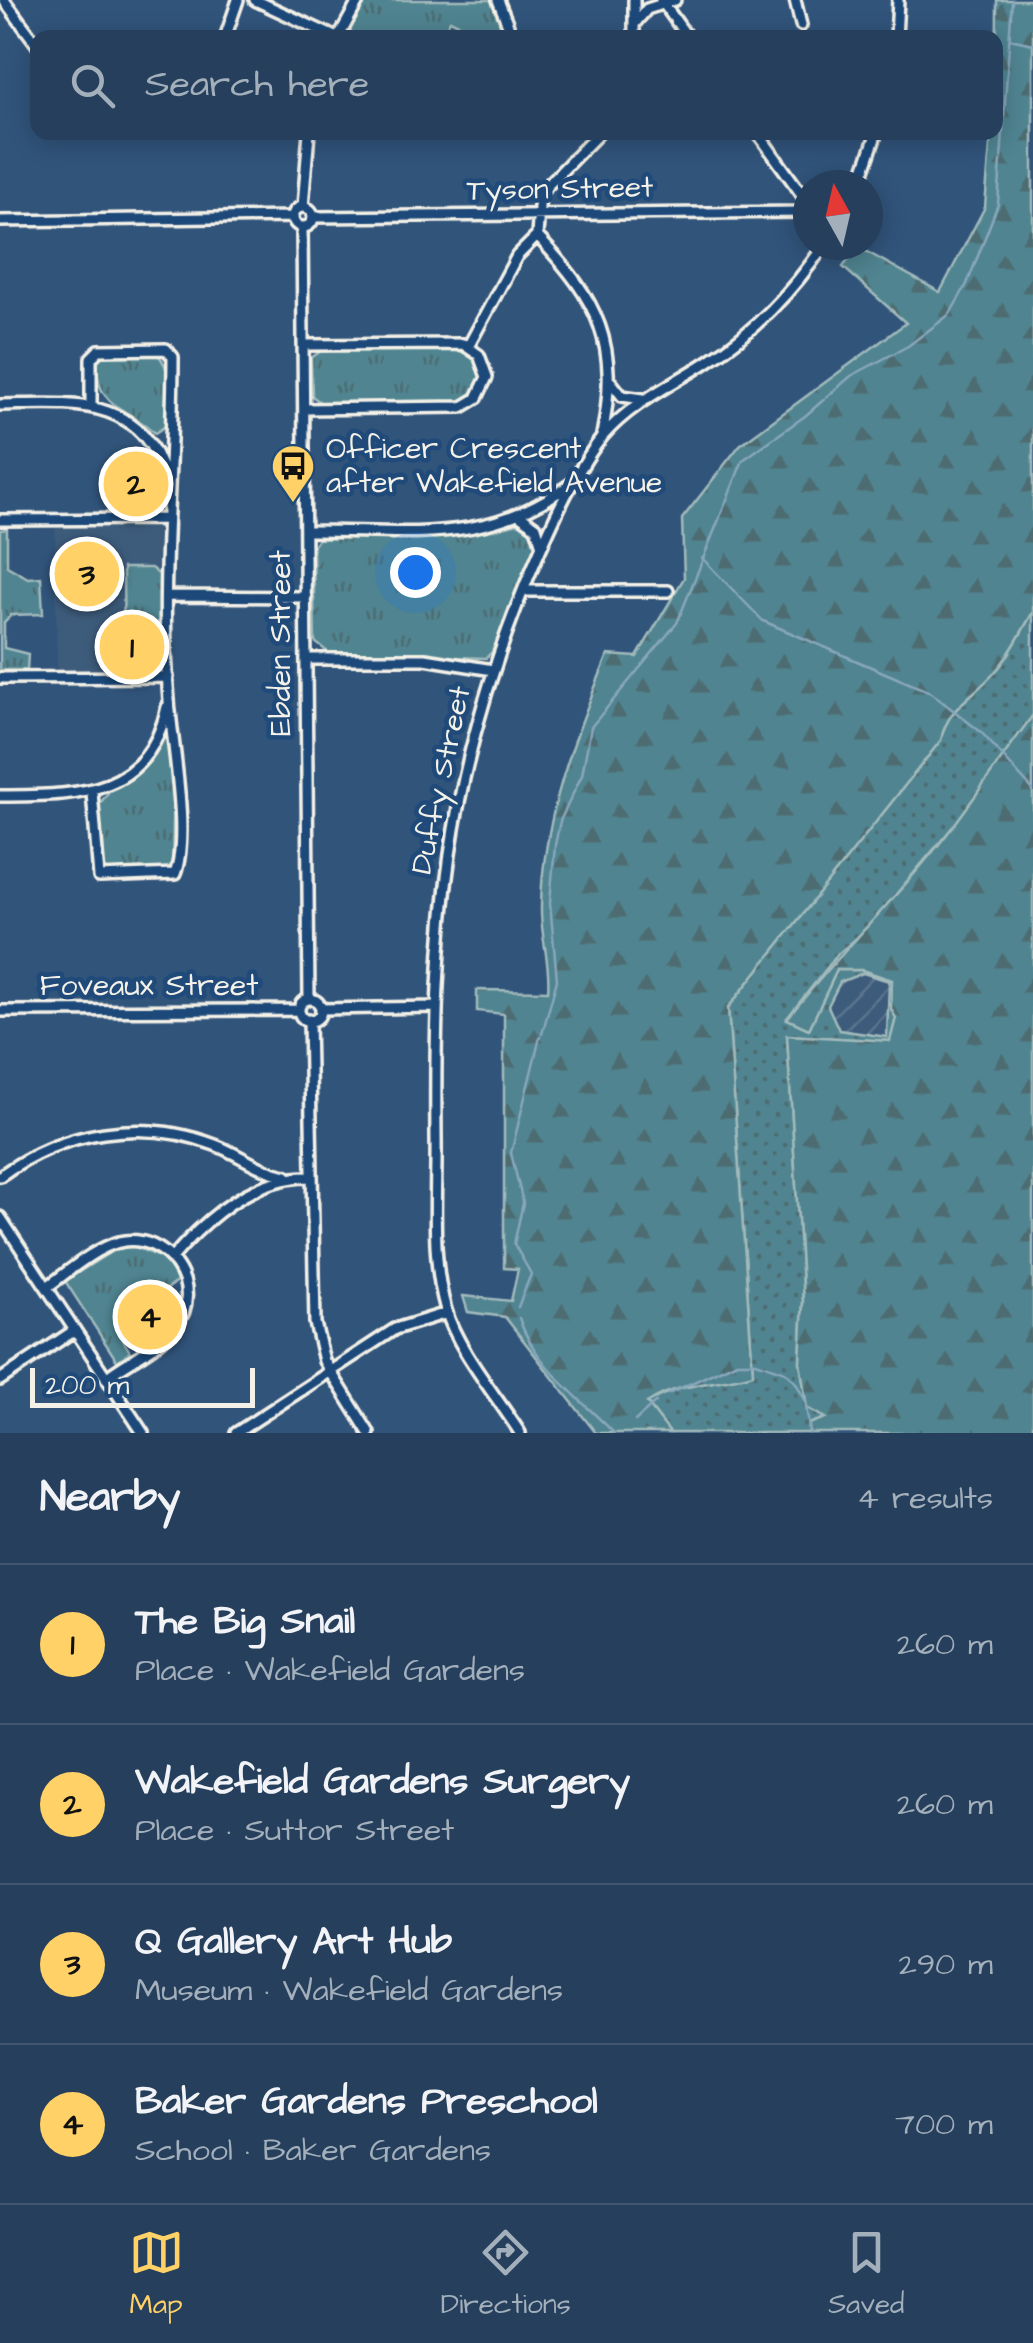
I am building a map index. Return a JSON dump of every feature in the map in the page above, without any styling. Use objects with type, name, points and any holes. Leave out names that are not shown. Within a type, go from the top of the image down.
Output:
[{"type":"street","points":[[4,0],[30,35]]},
{"type":"street","points":[[227,30],[238,0]]},
{"type":"street","points":[[255,0],[321,30]]},
{"type":"street","points":[[340,30],[358,0]]},
{"type":"street","points":[[498,0],[508,30]]},
{"type":"street","points":[[634,0],[635,30]]},
{"type":"street","points":[[635,23],[647,9],[676,0]]},
{"type":"street","points":[[795,0],[801,25]]},
{"type":"street","points":[[896,30],[898,0]]},
{"type":"street","points":[[663,3],[682,30]]},
{"type":"street","points":[[0,221],[293,216],[303,207],[308,140]]},
{"type":"street","points":[[592,140],[540,193],[537,236],[589,297],[605,337],[610,380],[602,438]]},
{"type":"street","points":[[763,140],[793,182]]},
{"type":"street","points":[[864,170],[875,140]]},
{"type":"street","points":[[785,211],[793,201]]},
{"type":"street","points":[[293,216],[302,227],[313,217],[303,207]]},
{"type":"street","name":"Tyson Street","points":[[313,217],[793,211]]},
{"type":"street","name":"Ebden Street","points":[[302,227],[309,999]]},
{"type":"street","points":[[470,345],[517,256],[537,236]]},
{"type":"street","name":"Duffy Street","points":[[520,1433],[446,1313],[438,1270],[435,1007],[439,926],[452,818],[492,670],[523,591],[542,546],[602,438],[646,399],[736,341],[813,260]]},
{"type":"street","points":[[304,345],[470,345]]},
{"type":"street","points":[[304,409],[468,405],[481,392],[486,377],[483,362],[470,345]]},
{"type":"street","points":[[92,405],[91,358],[99,350],[166,350],[173,357],[174,434],[167,519],[168,699],[177,760],[175,874],[99,877],[92,792]]},
{"type":"street","points":[[610,380],[622,396],[646,399]]},
{"type":"street","points":[[0,405],[92,405],[136,427],[149,442],[167,486]]},
{"type":"street","points":[[149,442],[174,434]]},
{"type":"street","points":[[305,532],[452,531],[491,526],[521,516],[580,477]]},
{"type":"street","points":[[521,516],[536,527],[542,546]]},
{"type":"street","points":[[0,520],[167,519]]},
{"type":"street","points":[[523,591],[668,591]]},
{"type":"street","points":[[168,596],[306,597]]},
{"type":"street","points":[[306,659],[424,658],[492,670]]},
{"type":"street","points":[[0,678],[168,676]]},
{"type":"street","points":[[0,796],[92,792],[118,780],[149,750],[168,699]]},
{"type":"street","points":[[149,750],[165,750],[177,760]]},
{"type":"street","points":[[310,1020],[299,1010],[309,999],[320,1009],[435,1007]]},
{"type":"street","points":[[320,1009],[310,1020],[314,1323],[330,1371],[369,1433]]},
{"type":"street","name":"Foveaux Street","points":[[0,1012],[299,1010]]},
{"type":"street","points":[[0,1176],[56,1144],[121,1131],[187,1136],[286,1176],[311,1178]]},
{"type":"street","points":[[252,1192],[253,1164]]},
{"type":"street","points":[[172,1258],[214,1216],[286,1176]]},
{"type":"street","points":[[0,1216],[142,1433]]},
{"type":"street","points":[[46,1287],[119,1242],[149,1244],[172,1258],[186,1288],[180,1320],[172,1331],[106,1378]]},
{"type":"street","points":[[236,1433],[395,1329],[446,1313]]},
{"type":"street","points":[[0,1380],[75,1330]]},
{"type":"shaded area","points":[[59,521],[155,523],[160,528],[162,663],[153,671],[64,672],[57,668],[55,525]]},
{"type":"shaded area","points":[[863,973],[890,981],[888,1037],[839,1030],[828,1006],[840,982]]},
{"type":"shaded area","points":[[171,1289],[178,1301],[171,1316],[127,1345],[115,1327]]},
{"type":"green space","points":[[363,0],[494,0],[501,30],[471,30],[450,20],[445,30],[351,30],[349,25]]},
{"type":"green space","points":[[997,0],[1033,0],[1033,612],[1000,666],[955,710],[941,740],[728,1008],[753,1374],[685,1387],[647,1403],[670,1433],[596,1433],[505,1317],[468,1312],[463,1296],[511,1301],[518,1269],[504,1268],[504,1014],[477,1011],[477,990],[548,991],[541,918],[543,874],[563,778],[608,655],[637,657],[684,578],[682,519],[740,445],[906,323],[843,267],[848,260],[882,260],[940,292],[985,207],[990,140],[1003,140],[1003,30],[997,30]]},
{"type":"green space","points":[[454,348],[478,360],[480,367],[477,390],[462,403],[324,405],[312,396],[311,358],[324,349]]},
{"type":"green space","points":[[158,355],[168,378],[167,425],[155,433],[106,397],[98,375],[98,359]]},
{"type":"green space","points":[[518,523],[527,525],[537,545],[492,652],[486,658],[329,653],[315,642],[313,547],[318,539],[488,531]]},
{"type":"green space","points":[[7,529],[7,566],[28,578],[41,577],[43,614],[11,615],[4,622],[4,648],[28,654],[27,670],[0,670],[0,530]]},
{"type":"green space","points":[[123,568],[151,568],[161,576],[163,662],[155,669],[154,660],[124,661]]},
{"type":"green space","points":[[1033,612],[1033,715],[956,823],[865,931],[839,953],[787,1018],[809,1029],[837,970],[862,970],[892,980],[891,1009],[896,1018],[890,1041],[787,1035],[803,1301],[800,1362],[807,1407],[826,1418],[809,1424],[809,1433],[670,1433],[647,1403],[685,1387],[753,1373],[728,1008],[941,740],[955,710],[1000,666]],"holes":[[[863,973],[889,981],[887,1037],[839,1030],[828,1006],[840,982]]]},
{"type":"green space","points":[[1033,715],[1033,1433],[809,1433],[809,1424],[825,1418],[807,1408],[800,1362],[803,1301],[787,1035],[890,1041],[896,1018],[891,1009],[892,980],[862,970],[837,970],[809,1029],[787,1019],[937,847]]},
{"type":"green space","points":[[168,725],[174,764],[172,872],[101,873],[99,805],[112,787],[150,756]]},
{"type":"green space","points":[[133,1246],[165,1259],[178,1281],[114,1324],[130,1352],[117,1361],[65,1281],[114,1250]]},
{"type":"waterway","points":[[1003,131],[1012,0]]},
{"type":"waterway","points":[[1010,39],[1033,44]]},
{"type":"waterway","points":[[542,1034],[557,980],[550,903],[555,845],[560,821],[582,775],[591,727],[677,623],[743,460],[805,416],[851,376],[908,346],[950,314],[967,284],[998,204],[1002,140]]},
{"type":"waterway","points":[[702,558],[763,621],[930,692],[981,732],[1033,790]]},
{"type":"waterway","points":[[518,1307],[531,1274],[514,1244],[523,1203],[511,1153],[540,1037]]},
{"type":"waterway","points":[[519,1318],[547,1366],[614,1433]]},
{"type":"waterway","points":[[668,1394],[737,1362],[756,1362],[785,1372],[796,1383],[805,1400],[810,1433]]},
{"type":"waterway","points":[[635,1421],[656,1402]]},
{"type":"place","name":"Wakefield Gardens Surgery","points":[[136,484]]},
{"type":"place","name":"Officer Crescent after Wakefield Avenue","points":[[293,504]]},
{"type":"place","name":"Q Gallery Art Hub","points":[[87,574]]},
{"type":"place","name":"The Big Snail","points":[[132,647]]},
{"type":"place","name":"Baker Gardens Preschool","points":[[150,1317]]}]
